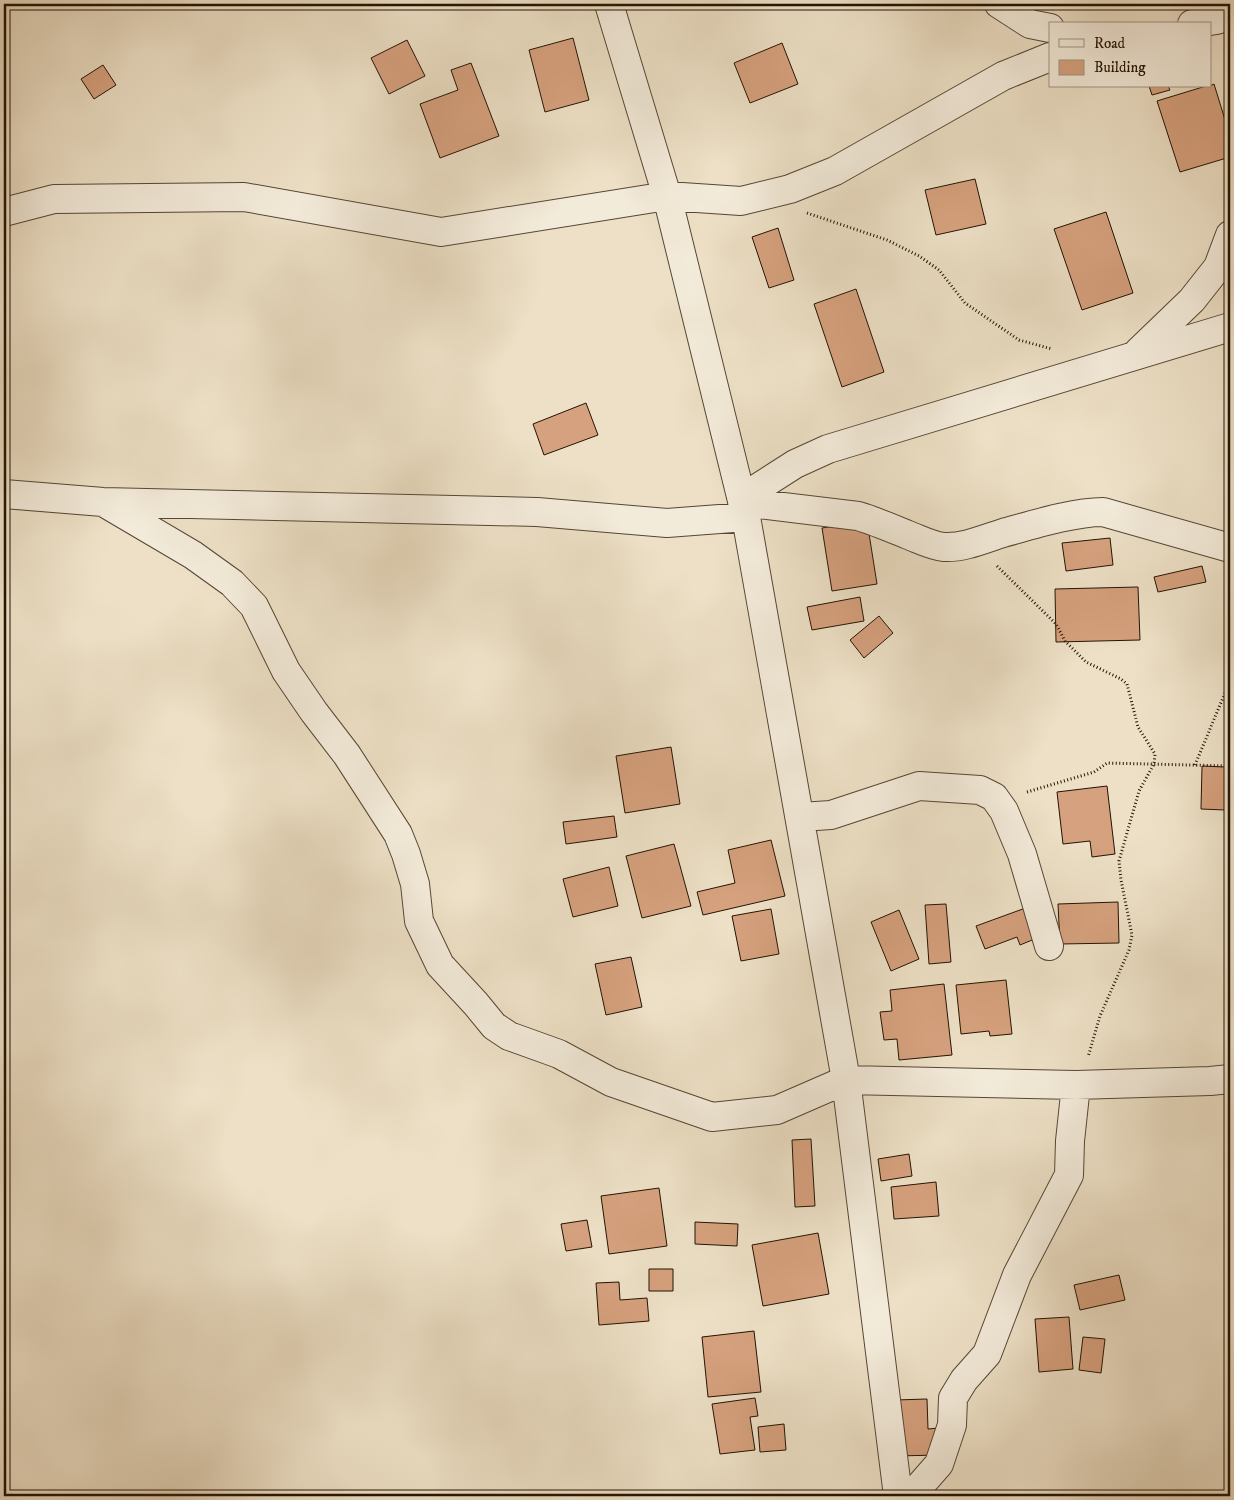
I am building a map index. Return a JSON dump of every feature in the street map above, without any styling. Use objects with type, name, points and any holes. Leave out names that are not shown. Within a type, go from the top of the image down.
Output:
[{"type":"street","points":[[610,4],[667,196],[743,506],[801,818],[846,1080],[898,1496]]},
{"type":"street","points":[[999,4],[1030,24],[1049,28]]},
{"type":"street","points":[[1204,22],[1230,16]]},
{"type":"street","points":[[4,212],[54,199],[244,197],[440,232],[667,196],[741,201],[790,190],[835,171],[1003,76],[1049,56]]},
{"type":"street","points":[[1133,356],[1192,300],[1218,267],[1230,235]]},
{"type":"street","points":[[743,506],[795,464],[828,449],[1230,327]]},
{"type":"street","points":[[4,494],[103,502],[537,512],[667,523],[743,506],[858,516],[876,521],[942,547],[955,547],[973,543],[1003,533],[1087,512],[1103,512],[1230,548]]},
{"type":"street","points":[[103,502],[193,555],[232,583],[254,606],[286,671],[347,755],[398,834],[415,884],[419,921],[440,965],[494,1026],[509,1036],[560,1054],[611,1082],[712,1117],[777,1110],[846,1080],[1076,1085],[1210,1081],[1230,1078]]},
{"type":"street","points":[[801,818],[831,815],[920,786],[980,790],[994,797],[1004,810],[1022,854],[1049,946]]},
{"type":"street","points":[[911,1496],[939,1464],[952,1425],[953,1398],[964,1380],[987,1354],[1017,1275],[1069,1175],[1070,1141],[1076,1085]]},
{"type":"path","points":[[805,213],[887,240],[920,256],[939,270],[965,303],[1019,340],[1056,350],[1087,370]]},
{"type":"path","points":[[973,543],[1056,624],[1065,641],[1086,662],[1121,679],[1127,684],[1138,727],[1155,754],[1154,764],[1138,791],[1119,861],[1132,935],[1129,950],[1100,1016],[1088,1056],[1076,1085]]},
{"type":"path","points":[[1195,765],[1230,681]]},
{"type":"path","points":[[994,797],[1041,789],[1094,772],[1107,763],[1230,766]]},
{"type":"building","points":[[573,38],[589,100],[545,112],[529,50]]},
{"type":"building","points":[[407,40],[425,76],[389,94],[371,58]]},
{"type":"building","points":[[782,43],[798,84],[750,103],[734,63]]},
{"type":"building","points":[[471,63],[499,136],[440,158],[420,104],[458,90],[451,70]]},
{"type":"building","points":[[103,65],[116,85],[94,99],[81,79]]},
{"type":"building","points":[[1214,84],[1230,136],[1230,157],[1180,172],[1157,101],[1199,88],[1212,88]]},
{"type":"building","points":[[1150,88],[1169,88],[1170,90],[1152,95]]},
{"type":"building","points":[[975,179],[986,224],[936,235],[925,190]]},
{"type":"building","points":[[1106,212],[1133,293],[1082,310],[1054,229]]},
{"type":"building","points":[[778,228],[794,280],[769,288],[752,237]]},
{"type":"building","points":[[856,289],[884,372],[842,387],[814,304]]},
{"type":"building","points":[[586,403],[598,435],[544,455],[533,424]]},
{"type":"building","points":[[867,521],[877,584],[832,591],[822,528]]},
{"type":"building","points":[[1110,538],[1113,565],[1066,571],[1062,543]]},
{"type":"building","points":[[1202,566],[1206,582],[1158,592],[1154,577]]},
{"type":"building","points":[[1138,587],[1140,640],[1056,642],[1055,589]]},
{"type":"building","points":[[860,597],[864,621],[812,630],[807,607]]},
{"type":"building","points":[[879,616],[893,633],[864,658],[850,640]]},
{"type":"building","points":[[671,747],[680,804],[625,813],[616,756]]},
{"type":"building","points":[[1202,766],[1226,767],[1225,810],[1201,809]]},
{"type":"building","points":[[1107,786],[1115,854],[1092,857],[1090,841],[1063,844],[1057,792]]},
{"type":"building","points":[[614,816],[617,837],[566,844],[563,822]]},
{"type":"building","points":[[771,840],[785,896],[703,915],[697,892],[735,883],[728,850]]},
{"type":"building","points":[[674,844],[691,906],[642,918],[626,856]]},
{"type":"building","points":[[609,867],[618,906],[573,917],[563,879]]},
{"type":"building","points":[[1118,902],[1119,943],[1060,944],[1058,904]]},
{"type":"building","points":[[946,904],[951,962],[929,964],[925,905]]},
{"type":"building","points":[[1031,906],[1042,936],[1020,945],[1017,937],[985,949],[976,926]]},
{"type":"building","points":[[771,909],[779,954],[741,961],[732,916]]},
{"type":"building","points":[[899,910],[919,959],[891,971],[871,922]]},
{"type":"building","points":[[631,957],[642,1007],[606,1015],[595,964]]},
{"type":"building","points":[[1006,980],[1012,1034],[990,1036],[989,1031],[961,1034],[956,985]]},
{"type":"building","points":[[944,984],[952,1055],[899,1060],[897,1039],[884,1040],[880,1012],[892,1011],[890,990]]},
{"type":"building","points":[[811,1139],[815,1206],[795,1207],[792,1140]]},
{"type":"building","points":[[909,1154],[912,1176],[881,1181],[878,1159]]},
{"type":"building","points":[[936,1182],[939,1216],[894,1219],[891,1187]]},
{"type":"building","points":[[659,1188],[667,1246],[609,1254],[601,1196]]},
{"type":"building","points":[[587,1220],[592,1247],[566,1251],[561,1224]]},
{"type":"building","points":[[695,1222],[738,1224],[737,1246],[695,1244]]},
{"type":"building","points":[[818,1233],[829,1294],[763,1306],[752,1245]]},
{"type":"building","points":[[649,1269],[673,1269],[673,1291],[649,1291]]},
{"type":"building","points":[[1119,1275],[1125,1300],[1080,1310],[1074,1285]]},
{"type":"building","points":[[619,1282],[620,1300],[647,1298],[649,1321],[599,1325],[596,1283]]},
{"type":"building","points":[[1069,1317],[1073,1369],[1039,1372],[1035,1319]]},
{"type":"building","points":[[754,1331],[761,1392],[708,1397],[702,1337]]},
{"type":"building","points":[[1083,1337],[1105,1339],[1101,1373],[1079,1370]]},
{"type":"building","points":[[755,1398],[758,1416],[750,1417],[755,1450],[720,1454],[712,1404]]},
{"type":"building","points":[[927,1399],[928,1429],[939,1428],[939,1455],[896,1456],[895,1400]]},
{"type":"building","points":[[784,1424],[786,1450],[760,1452],[758,1427]]}]
